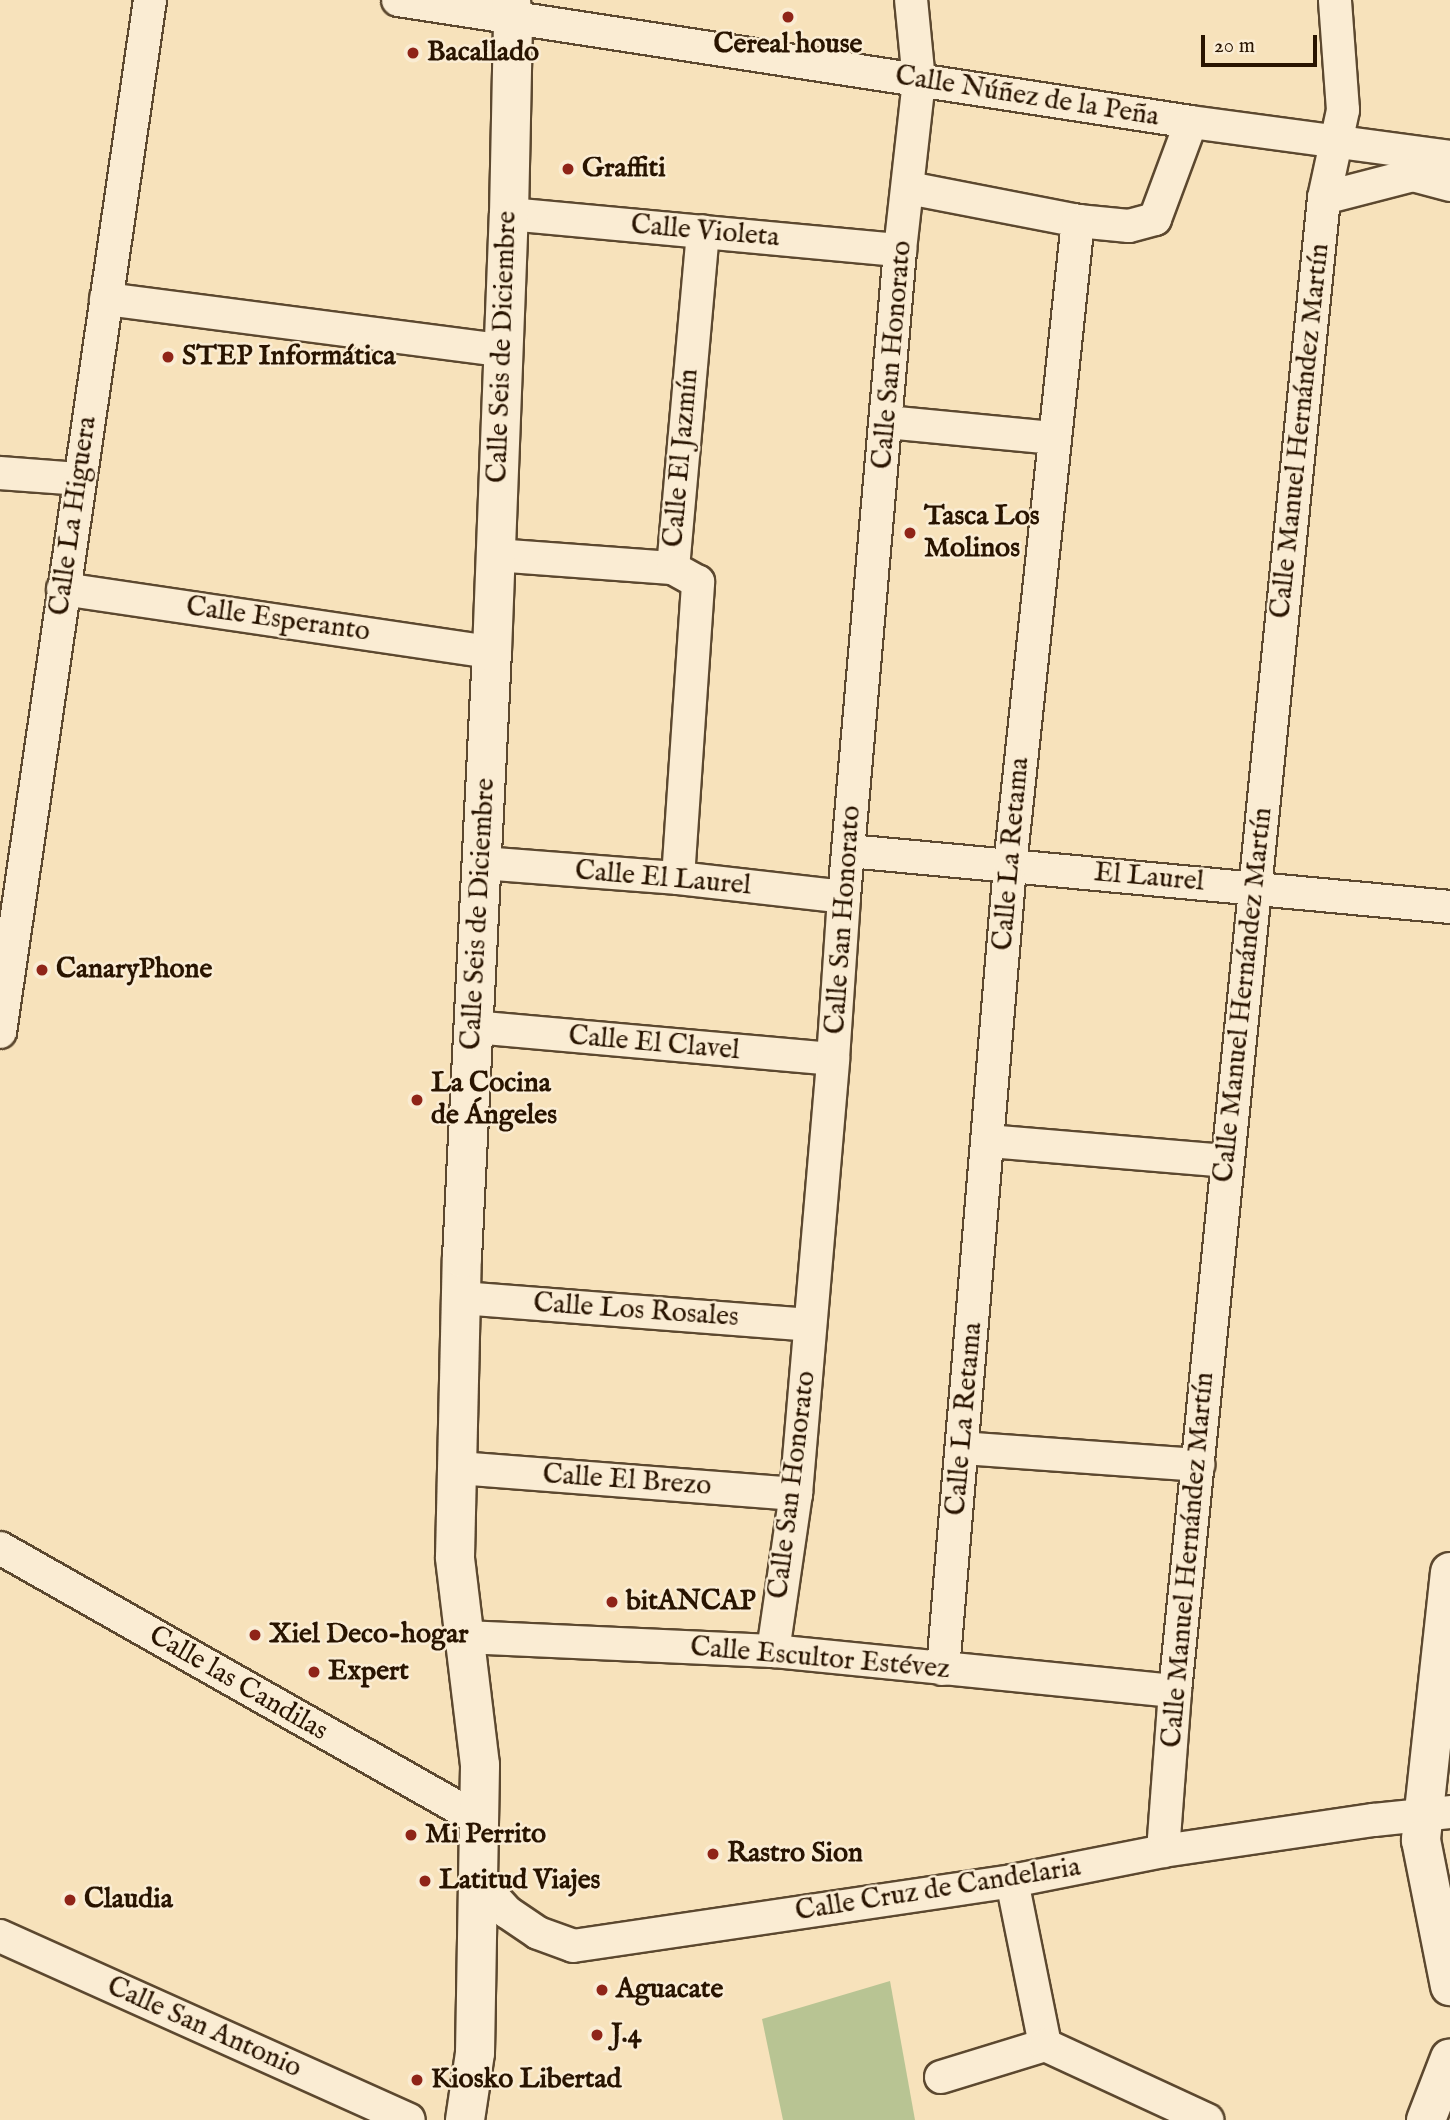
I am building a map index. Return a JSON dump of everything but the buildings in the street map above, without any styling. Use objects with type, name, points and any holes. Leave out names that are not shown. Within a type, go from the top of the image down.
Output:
[{"type":"street","name":"Calle La Higuera","points":[[0,1032],[150,0]]},
{"type":"street","name":"Calle Núñez de la Peña","points":[[398,0],[512,10],[919,81],[1450,158]]},
{"type":"street","name":"Calle San Honorato","points":[[773,1651],[796,1494],[900,250],[919,81],[911,0]]},
{"type":"street","name":"Calle Manuel Hernández Martín","points":[[1163,1851],[1175,1691],[1324,198],[1343,110],[1335,0]]},
{"type":"street","name":"Calle Seis de Diciembre","points":[[465,2120],[475,2053],[478,1738],[456,1570],[461,1298],[504,351],[512,10]]},
{"type":"street","points":[[909,188],[1078,221],[1129,226],[1155,219],[1191,122]]},
{"type":"street","points":[[1324,198],[1413,175],[1450,185]]},
{"type":"street","name":"Calle Violeta","points":[[509,214],[900,250]]},
{"type":"street","name":"Calle La Retama","points":[[943,1669],[1010,866],[1078,221]]},
{"type":"street","name":"Calle El Jazmín","points":[[678,878],[698,582],[673,568],[704,231]]},
{"type":"street","points":[[106,299],[504,351]]},
{"type":"street","points":[[887,422],[1055,438]]},
{"type":"street","points":[[0,472],[79,479]]},
{"type":"street","points":[[494,555],[673,568]]},
{"type":"street","name":"Calle Esperanto","points":[[63,589],[492,652]]},
{"type":"street","name":"El Laurel","points":[[849,851],[1450,906]]},
{"type":"street","name":"Calle El Laurel","points":[[482,863],[678,878],[844,897]]},
{"type":"street","name":"Calle El Clavel","points":[[474,1027],[833,1059]]},
{"type":"street","points":[[988,1141],[1227,1161]]},
{"type":"street","name":"Calle Los Rosales","points":[[461,1298],[810,1325]]},
{"type":"street","points":[[962,1448],[1198,1465]]},
{"type":"street","name":"Calle El Brezo","points":[[458,1468],[796,1494]]},
{"type":"street","name":"Calle las Candilas","points":[[0,1548],[478,1819]]},
{"type":"street","points":[[1450,1572],[1436,1815],[1421,1840],[1450,1986]]},
{"type":"street","name":"Calle Escultor Estévez","points":[[464,1637],[773,1651],[1175,1691]]},
{"type":"street","name":"Calle Cruz de Candelaria","points":[[477,1879],[507,1912],[538,1933],[573,1947],[1012,1881],[1163,1851],[1374,1820],[1436,1815]]},
{"type":"street","points":[[1012,1881],[1045,2045]]},
{"type":"street","name":"Calle San Antonio","points":[[0,1936],[409,2120]]},
{"type":"street","points":[[941,2077],[1045,2045],[1207,2120]]},
{"type":"street","points":[[1426,2120],[1450,2058]]},
{"type":"green space","points":[[890,1981],[915,2120],[783,2120],[762,2019]]},
{"type":"place","name":"Cereal house","points":[[788,17]]},
{"type":"place","name":"Bacallado","points":[[413,53]]},
{"type":"place","name":"Graffiti","points":[[568,169]]},
{"type":"place","name":"STEP Informática","points":[[168,357]]},
{"type":"place","name":"Tasca Los Molinos","points":[[910,533]]},
{"type":"place","name":"CanaryPhone","points":[[42,970]]},
{"type":"place","name":"La Cocina de Ángeles","points":[[417,1100]]},
{"type":"place","name":"bitANCAP","points":[[612,1602]]},
{"type":"place","name":"Xiel Deco-hogar","points":[[255,1635]]},
{"type":"place","name":"Expert","points":[[314,1672]]},
{"type":"place","name":"Mi Perrito","points":[[411,1835]]},
{"type":"place","name":"Rastro Sion","points":[[713,1854]]},
{"type":"place","name":"Latitud Viajes","points":[[425,1881]]},
{"type":"place","name":"Claudia","points":[[70,1900]]},
{"type":"place","name":"Aguacate","points":[[602,1990]]},
{"type":"place","name":"J.4","points":[[597,2035]]},
{"type":"place","name":"Kiosko Libertad","points":[[417,2080]]}]
